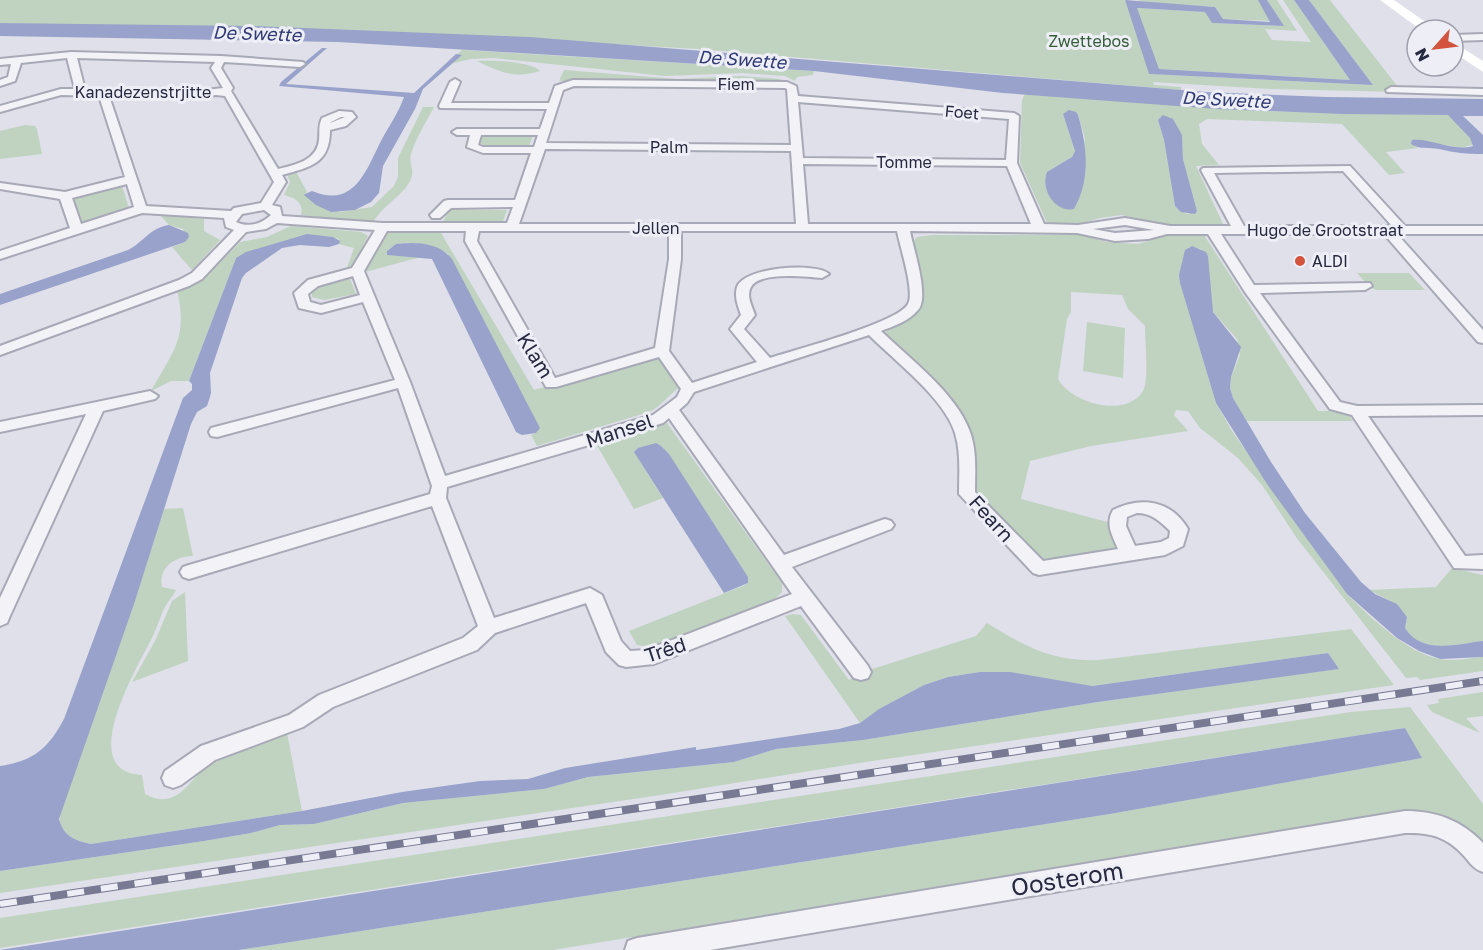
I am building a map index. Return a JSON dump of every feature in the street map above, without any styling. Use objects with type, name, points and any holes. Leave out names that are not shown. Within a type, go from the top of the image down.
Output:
[{"type":"main road","points":[[1386,0],[1412,18]]},
{"type":"main road","points":[[1465,55],[1483,68]]},
{"type":"street","points":[[1465,38],[1483,37]]},
{"type":"street","points":[[71,55],[81,92]]},
{"type":"street","points":[[0,62],[71,55],[300,63]]},
{"type":"street","points":[[220,59],[216,68],[228,88],[225,92]]},
{"type":"street","points":[[0,83],[12,79],[16,62]]},
{"type":"street","points":[[455,82],[444,106],[554,106]]},
{"type":"street","name":"Fiem","points":[[512,226],[560,88],[573,82],[780,84],[792,88],[793,99]]},
{"type":"street","points":[[1391,90],[1483,92]]},
{"type":"street","name":"Kanadezenstrjitte","points":[[0,109],[46,94],[81,92],[188,95],[225,92],[233,97],[275,173]]},
{"type":"street","points":[[103,93],[141,209]]},
{"type":"street","points":[[793,99],[802,227]]},
{"type":"street","name":"Foet","points":[[793,99],[1014,116],[1011,163],[1039,228]]},
{"type":"street","points":[[265,206],[280,182],[275,173],[315,160],[322,153],[323,127]]},
{"type":"street","points":[[458,132],[545,132]]},
{"type":"street","points":[[476,132],[472,147],[483,150],[540,148]]},
{"type":"street","name":"Palm","points":[[540,148],[796,148]]},
{"type":"street","name":"Tomme","points":[[797,161],[1011,163]]},
{"type":"street","points":[[1239,230],[1208,170],[1346,168],[1402,230]]},
{"type":"street","points":[[0,186],[65,196],[131,179]]},
{"type":"street","points":[[65,196],[77,229]]},
{"type":"street","points":[[436,215],[448,204],[521,202]]},
{"type":"street","points":[[0,255],[141,209],[232,215],[247,208],[265,206],[276,210],[274,219],[260,226],[242,229],[230,224],[229,220],[232,215]]},
{"type":"street","name":"Jellen","points":[[274,219],[383,227],[1039,228]]},
{"type":"street","points":[[368,297],[321,309],[304,305],[301,292],[313,283],[357,271],[383,227]]},
{"type":"street","name":"Klam","points":[[473,227],[471,241],[551,384],[662,351]]},
{"type":"street","points":[[675,228],[675,259],[662,351],[689,389],[872,330],[900,318],[914,307],[917,294],[903,229]]},
{"type":"street","name":"Hugo de Grootstraat","points":[[1039,228],[1077,229],[1115,237],[1148,235],[1167,230],[1483,230]]},
{"type":"street","points":[[0,351],[184,283],[197,276],[242,229]]},
{"type":"street","points":[[1212,230],[1250,289],[1335,406],[1357,411],[1483,410]]},
{"type":"street","points":[[1387,230],[1483,339]]},
{"type":"street","points":[[357,271],[403,382],[488,628]]},
{"type":"street","points":[[767,364],[737,329],[747,315],[741,303],[743,287],[751,279],[764,273],[822,274]]},
{"type":"street","points":[[1250,289],[1365,286]]},
{"type":"street","name":"Fearn","points":[[872,330],[936,395],[955,418],[960,426],[966,457],[967,494],[1039,568],[1129,554]]},
{"type":"street","points":[[217,432],[403,382]]},
{"type":"street","name":"Mansel","points":[[439,491],[658,419],[671,410],[689,389]]},
{"type":"street","points":[[0,427],[150,396]]},
{"type":"street","points":[[0,618],[97,407]]},
{"type":"street","points":[[671,410],[780,564],[861,672]]},
{"type":"street","points":[[1357,411],[1460,563],[1483,562]]},
{"type":"street","points":[[189,572],[439,491]]},
{"type":"street","points":[[780,564],[885,525]]},
{"type":"street","name":"Trêd","points":[[172,778],[208,753],[296,721],[326,701],[470,644],[488,628],[578,597],[590,595],[595,600],[613,646],[626,659],[647,658],[806,596]]},
{"type":"street","name":"Oosterom","points":[[637,950],[1405,822],[1425,820],[1444,826],[1463,839],[1483,861]]},
{"type":"green space","name":"Zwettebos","points":[[0,0],[1125,0],[1150,74],[1373,85],[1309,0],[1330,0],[1402,92],[1270,89],[1153,82],[1154,85],[1181,87],[1181,90],[698,49],[540,40],[0,23]]},
{"type":"green space","points":[[1137,0],[1258,0],[1271,21],[1223,19],[1215,7],[1148,3]]},
{"type":"green space","points":[[1267,0],[1277,0],[1297,31],[1265,29],[1272,40],[1311,42],[1283,0],[1294,0],[1350,80],[1158,69],[1136,8],[1206,12],[1212,23],[1283,26]]},
{"type":"green space","points":[[462,50],[814,71],[813,75],[797,77],[795,81],[785,76],[742,73],[665,76],[494,58],[471,59],[445,65]]},
{"type":"green space","points":[[477,61],[520,63],[540,71],[523,74],[508,73]]},
{"type":"green space","points":[[564,70],[677,79],[742,76],[779,79],[786,82],[559,81]]},
{"type":"green space","points":[[1025,94],[1264,111],[1448,115],[1464,129],[1474,144],[1462,148],[1418,140],[1414,146],[1418,148],[1386,152],[1405,173],[1389,175],[1342,124],[1207,119],[1199,124],[1202,144],[1219,165],[1196,166],[1223,224],[1167,225],[1121,215],[1080,224],[1048,225],[1020,163],[1022,100]],"holes":[[[1063,114],[1078,115],[1085,138],[1076,205],[1074,208],[1067,209],[1051,198],[1045,179],[1047,172],[1072,157],[1075,151]],[[1158,120],[1182,135],[1183,159],[1197,211],[1187,214],[1175,206],[1164,140]]]},
{"type":"green space","points":[[423,107],[434,107],[411,154],[412,177],[402,192],[381,211],[373,223],[301,215],[302,211],[298,201],[284,195],[290,182],[286,172],[295,170],[307,192],[305,194],[340,212],[372,207],[394,186],[398,177],[398,158]]},
{"type":"green space","points":[[25,125],[35,126],[37,129],[42,154],[0,159],[0,131]]},
{"type":"green space","points":[[482,133],[534,133],[529,146],[485,146],[478,142]]},
{"type":"green space","points":[[122,186],[129,208],[80,224],[72,198]]},
{"type":"green space","points":[[449,210],[507,210],[502,224],[442,224]]},
{"type":"green space","points":[[160,215],[204,219],[204,231],[220,240],[192,270],[172,247],[185,242],[183,229],[169,225]]},
{"type":"green space","points":[[291,226],[361,232],[368,236],[352,268],[346,271],[354,248],[339,244],[339,239],[326,236],[287,240],[236,258],[189,381],[171,381],[151,391],[172,354],[180,332],[181,320],[177,289],[204,278],[240,242],[267,237]]},
{"type":"green space","points":[[390,232],[441,233],[534,390],[655,355],[680,387],[649,412],[537,446],[531,435],[536,433],[539,427],[447,253],[416,243],[400,244],[387,251],[387,255],[421,257],[365,272],[379,238]]},
{"type":"green space","points":[[932,235],[1085,235],[1106,242],[1138,244],[1169,235],[1204,235],[1318,411],[1346,411],[1353,421],[1246,421],[1230,388],[1231,377],[1240,355],[1237,339],[1213,312],[1201,249],[1188,247],[1185,299],[1216,403],[1232,431],[1347,594],[1356,603],[1390,633],[1415,650],[1445,660],[1483,657],[1483,671],[1420,680],[1417,677],[1406,678],[1296,537],[1262,485],[1238,458],[1200,428],[1188,411],[1176,410],[1174,415],[1188,431],[1091,446],[1030,461],[1021,499],[1111,523],[1120,547],[1116,551],[1041,559],[976,492],[972,441],[969,429],[959,412],[884,336],[889,328],[912,314],[921,297],[920,276],[912,243],[917,237]],"holes":[[[1071,292],[1122,295],[1128,309],[1145,326],[1145,386],[1135,400],[1124,404],[1112,406],[1086,401],[1065,388],[1058,379],[1067,319],[1071,312]]]},
{"type":"green space","points":[[1357,273],[1409,273],[1425,290],[1376,290]]},
{"type":"green space","points":[[349,276],[356,294],[324,300],[312,297],[312,291],[322,284]]},
{"type":"green space","points":[[1087,322],[1125,328],[1123,378],[1083,371]]},
{"type":"green space","points":[[667,423],[782,583],[782,592],[774,600],[652,648],[637,645],[629,631],[748,583],[748,577],[661,446],[634,452],[663,498],[634,509],[595,442]]},
{"type":"green space","points":[[183,508],[193,556],[180,558],[169,564],[163,574],[162,587],[176,590],[164,609],[124,695],[111,739],[113,757],[123,770],[142,775],[145,794],[157,799],[167,799],[184,790],[215,760],[287,733],[302,811],[91,844],[64,832],[60,822],[63,802],[122,637],[164,509]]},
{"type":"green space","points":[[1452,568],[1483,575],[1483,641],[1440,646],[1421,642],[1405,628],[1407,617],[1391,601],[1369,590],[1436,587]]},
{"type":"green space","points":[[185,592],[188,661],[132,682],[155,641],[172,601]]},
{"type":"green space","points":[[801,615],[849,680],[866,671],[976,636],[987,623],[1027,646],[1054,656],[1083,660],[1099,660],[1351,629],[1394,685],[859,763],[667,794],[0,893],[0,871],[204,841],[251,833],[280,825],[314,824],[403,803],[544,789],[588,777],[734,762],[776,749],[863,740],[1098,702],[1338,669],[1328,653],[1091,686],[1010,673],[980,672],[948,677],[924,685],[879,709],[860,723],[785,616]]},
{"type":"green space","points":[[1483,692],[1483,716],[1466,718],[1480,733],[1432,712],[1427,705],[1439,703],[1438,699]]},
{"type":"green space","points":[[1410,707],[1483,804],[1483,846],[1442,816],[1408,810],[553,950],[239,950],[1110,814],[1421,758],[1405,728],[0,948],[0,918],[1351,712]]},
{"type":"water","points":[[1125,0],[1215,7],[1223,19],[1270,22],[1258,0],[1267,0],[1284,26],[1212,23],[1205,12],[1137,8],[1159,69],[1350,80],[1294,0],[1309,0],[1373,85],[1149,74]]},
{"type":"water","name":"De Swette","points":[[0,23],[253,26],[530,37],[1206,92],[1326,97],[1483,99],[1483,116],[1463,116],[1483,135],[1483,154],[1421,148],[1411,144],[1412,140],[1420,140],[1457,147],[1473,146],[1470,138],[1448,115],[1217,109],[1003,93],[814,71],[338,42],[0,36]]},
{"type":"water","points":[[322,48],[327,48],[286,84],[414,93],[456,54],[462,55],[423,89],[415,109],[383,166],[379,193],[371,202],[355,210],[331,212],[316,205],[304,195],[312,191],[339,195],[349,191],[364,174],[404,97],[279,86]]},
{"type":"water","points":[[1069,110],[1078,115],[1084,139],[1086,162],[1083,186],[1074,209],[1055,204],[1047,192],[1045,179],[1047,172],[1072,157],[1075,151],[1063,114]]},
{"type":"water","points":[[1163,115],[1173,119],[1182,135],[1183,159],[1197,211],[1195,214],[1181,212],[1175,206],[1164,140],[1158,120]]},
{"type":"water","points":[[169,225],[188,233],[189,237],[185,242],[0,305],[0,294],[128,250],[151,232]]},
{"type":"water","points":[[307,234],[333,237],[340,241],[339,244],[329,247],[300,245],[282,248],[242,278],[210,373],[211,393],[207,406],[197,412],[191,424],[134,604],[59,819],[67,834],[75,839],[91,844],[302,811],[402,792],[480,781],[528,779],[565,768],[696,747],[696,750],[839,729],[860,723],[879,709],[924,685],[948,677],[980,672],[1010,672],[1092,686],[1328,653],[1339,669],[1098,702],[863,740],[776,749],[734,762],[588,777],[544,789],[403,803],[314,824],[280,825],[251,833],[204,841],[0,871],[0,766],[22,761],[38,752],[52,738],[64,719],[183,398],[192,390],[192,384],[189,381],[236,258],[246,252]]},
{"type":"water","points":[[396,244],[426,244],[440,249],[452,259],[540,428],[536,433],[522,435],[516,432],[432,259],[387,255],[387,251]]},
{"type":"water","points":[[1192,246],[1206,252],[1208,256],[1213,312],[1241,347],[1231,377],[1230,388],[1233,398],[1305,513],[1361,582],[1375,594],[1397,604],[1407,617],[1405,628],[1412,636],[1421,642],[1440,646],[1483,641],[1483,657],[1440,659],[1419,651],[1397,638],[1347,594],[1267,484],[1216,403],[1180,283],[1179,275],[1185,250]]},
{"type":"water","points":[[656,443],[669,454],[748,577],[748,583],[724,593],[634,452],[638,448]]},
{"type":"water","points":[[1405,728],[1422,758],[1110,814],[239,950],[0,950]]},
{"type":"railway","points":[[0,904],[1483,681]]},
{"type":"place","name":"ALDI","points":[[1300,261]]}]
